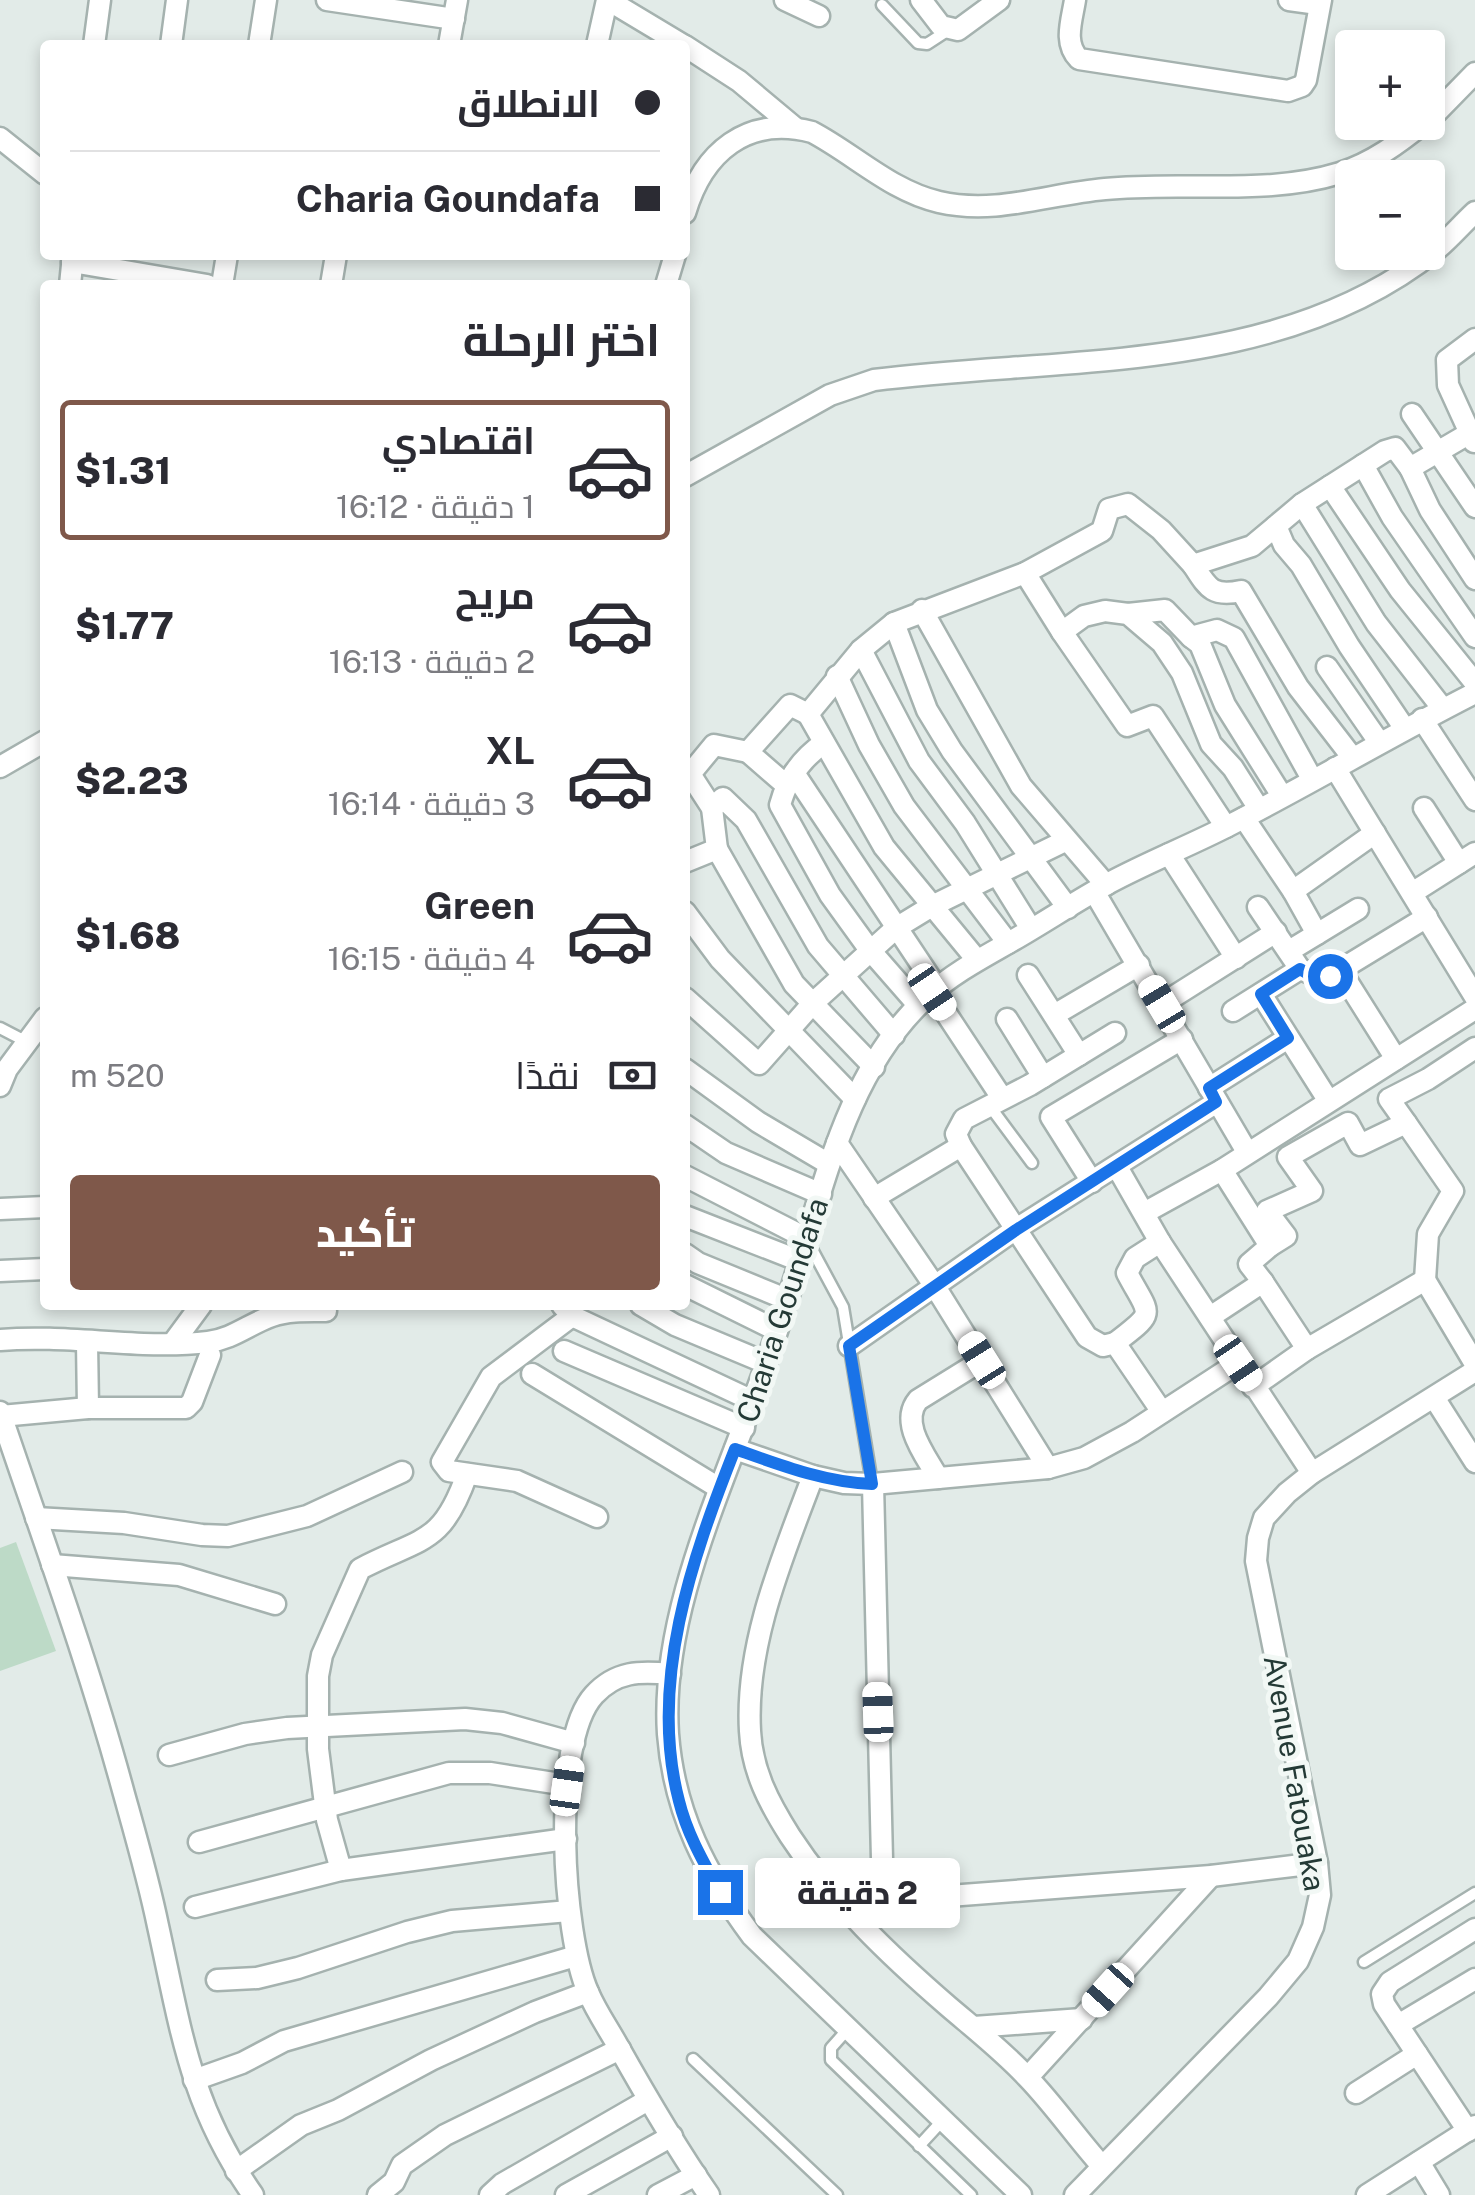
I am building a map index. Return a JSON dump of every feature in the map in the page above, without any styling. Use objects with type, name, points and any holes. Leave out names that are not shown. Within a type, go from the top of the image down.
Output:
[{"type":"street","points":[[95,40],[100,0]]},
{"type":"street","points":[[171,40],[177,0]]},
{"type":"street","points":[[261,40],[266,0]]},
{"type":"street","points":[[327,0],[455,10],[450,40]]},
{"type":"street","points":[[599,40],[607,0],[674,40]]},
{"type":"street","points":[[786,0],[819,16]]},
{"type":"street","points":[[920,0],[934,20],[950,29],[965,27],[999,0]]},
{"type":"street","points":[[1075,0],[1069,42],[1070,50],[1079,59],[1288,91],[1302,86],[1306,80],[1308,1],[1290,0]]},
{"type":"street","points":[[690,50],[740,81],[794,127],[825,138],[893,183],[916,194],[970,207],[1013,205],[1101,189],[1308,181],[1374,159],[1401,140]]},
{"type":"street","points":[[1445,103],[1475,73]]},
{"type":"street","points":[[690,200],[710,160],[732,142],[752,131],[794,127]]},
{"type":"street","points":[[0,138],[40,170]]},
{"type":"street","points":[[690,473],[830,396],[874,380],[1158,354],[1266,334],[1327,312],[1389,282],[1437,249],[1475,212]]},
{"type":"street","points":[[83,260],[182,280]]},
{"type":"street","points":[[1410,468],[1472,439],[1448,385],[1448,360],[1474,342]]},
{"type":"street","points":[[1412,414],[1475,507]]},
{"type":"street","points":[[1192,565],[1252,546],[1302,504],[1395,448],[1475,579]]},
{"type":"street","points":[[1363,464],[1392,517],[1475,637]]},
{"type":"street","points":[[1330,486],[1400,590],[1475,684]]},
{"type":"street","points":[[808,714],[860,650],[894,623],[1026,573],[1102,531],[1109,510],[1128,504],[1162,530],[1207,587],[1223,594],[1241,591],[1343,762],[1375,833],[1427,917],[1466,963],[1475,997]]},
{"type":"street","points":[[1302,504],[1376,623],[1444,709]]},
{"type":"street","points":[[1276,526],[1284,545],[1301,565],[1349,646],[1475,800]]},
{"type":"street","points":[[1026,573],[1127,726],[1153,716],[1243,818],[1318,934]]},
{"type":"street","points":[[922,610],[1021,786],[1100,889],[1139,965],[1247,1152]]},
{"type":"street","points":[[1062,632],[1084,616],[1106,611],[1128,614],[1164,610],[1200,644],[1225,706],[1282,796]]},
{"type":"street","points":[[1128,614],[1162,643],[1182,673],[1210,744],[1233,768],[1243,818]]},
{"type":"street","points":[[894,623],[927,710],[952,751],[1068,908]]},
{"type":"street","points":[[1190,637],[1218,630],[1234,638],[1312,779]]},
{"type":"street","points":[[860,650],[919,761],[965,823],[1031,930]]},
{"type":"street","points":[[1327,668],[1380,742]]},
{"type":"street","points":[[837,676],[868,744],[904,806],[1008,944]]},
{"type":"street","name":"Charia Goundafa","points":[[1021,2195],[752,1936],[720,1892],[693,1844],[672,1766],[668,1730],[670,1674],[678,1629],[720,1488],[744,1428],[836,1143],[874,1066],[894,1035],[929,995],[977,960],[1100,889],[1243,818],[1475,693]]},
{"type":"street","points":[[748,752],[790,705],[808,714],[884,848],[977,960]]},
{"type":"street","points":[[824,744],[810,753],[790,779],[780,805],[830,896],[869,949],[929,995]]},
{"type":"street","points":[[0,767],[40,745]]},
{"type":"street","points":[[874,1066],[794,984],[717,849],[712,808],[690,774],[714,745],[748,752],[790,779],[896,928],[929,995],[996,1101]]},
{"type":"street","points":[[712,808],[723,798],[746,820],[818,946],[894,1035]]},
{"type":"street","points":[[1412,893],[1467,858],[1424,808]]},
{"type":"street","points":[[1293,892],[1375,833]]},
{"type":"street","points":[[690,1002],[759,1064],[813,1003],[896,928],[1065,840]]},
{"type":"street","points":[[690,860],[717,849]]},
{"type":"street","points":[[1169,854],[1236,958]]},
{"type":"street","points":[[1258,906],[1294,960],[1322,978],[1427,917]]},
{"type":"street","points":[[1233,1011],[1261,994],[1318,934],[1358,909]]},
{"type":"street","points":[[690,919],[720,959],[856,1098]]},
{"type":"street","points":[[1162,1004],[1276,932]]},
{"type":"street","points":[[1054,1015],[1139,965]]},
{"type":"street","points":[[1340,970],[1396,1059]]},
{"type":"street","points":[[1028,974],[1079,1055]]},
{"type":"street","points":[[1261,994],[1328,1100]]},
{"type":"street","points":[[1144,1213],[1222,1170],[1475,1009]]},
{"type":"street","points":[[1007,1018],[1052,1117],[1092,1182]]},
{"type":"street","points":[[0,1086],[7,1068],[40,1025]]},
{"type":"street","points":[[1115,1032],[959,1123],[956,1134],[1087,1337],[1103,1346],[1144,1321],[1146,1304],[1128,1273],[1130,1265],[1160,1242]]},
{"type":"street","points":[[849,1346],[1016,1230],[1117,1168],[1288,1038]]},
{"type":"street","points":[[1052,1117],[1182,1039]]},
{"type":"street","points":[[1475,1048],[1389,1099],[1453,1191],[1428,1234],[1425,1280],[1475,1368]]},
{"type":"street","points":[[690,1073],[758,1122],[830,1164]]},
{"type":"street","points":[[1308,1350],[1249,1264],[1286,1236],[1268,1210],[1312,1191],[1288,1157],[1348,1123],[1360,1145],[1406,1123]]},
{"type":"street","points":[[690,1129],[726,1152],[821,1194]]},
{"type":"street","points":[[836,1143],[934,1285],[1048,1468]]},
{"type":"street","points":[[874,1198],[961,1146]]},
{"type":"street","points":[[1117,1168],[1160,1242],[1312,1473]]},
{"type":"street","points":[[1222,1170],[1270,1246]]},
{"type":"street","points":[[690,1179],[806,1238]]},
{"type":"street","points":[[0,1208],[40,1206]]},
{"type":"street","points":[[690,1218],[800,1261]]},
{"type":"street","points":[[690,1257],[786,1300]]},
{"type":"street","points":[[0,1270],[40,1269]]},
{"type":"street","points":[[1254,1386],[1425,1280]]},
{"type":"street","points":[[1210,1317],[1263,1282]]},
{"type":"street","points":[[690,1287],[776,1330]]},
{"type":"street","points":[[174,1344],[198,1310]]},
{"type":"street","points":[[597,1517],[517,1480],[445,1469],[443,1456],[490,1377],[567,1310],[753,1400]]},
{"type":"street","points":[[650,1310],[675,1325],[766,1362]]},
{"type":"street","points":[[0,1340],[47,1338],[174,1344],[227,1339],[273,1316],[326,1311]]},
{"type":"street","points":[[87,1342],[88,1408]]},
{"type":"street","points":[[1115,1342],[1162,1412]]},
{"type":"street","points":[[564,1350],[744,1428]]},
{"type":"street","points":[[210,1355],[186,1408],[88,1408],[1,1414],[95,1690],[194,2080],[211,2126],[253,2195]]},
{"type":"street","points":[[938,1478],[911,1426],[912,1408],[982,1360]]},
{"type":"street","points":[[735,1449],[844,1483],[872,1484],[1048,1468],[1106,1448],[1238,1363]]},
{"type":"street","name":"Avenue Fatouaka","points":[[1075,2195],[1268,1996],[1298,1960],[1313,1928],[1320,1895],[1317,1863],[1256,1562],[1264,1518],[1312,1473],[1435,1399],[1475,1368]]},
{"type":"street","points":[[532,1374],[720,1488]]},
{"type":"street","points":[[1435,1399],[1475,1460]]},
{"type":"street","points":[[36,1518],[124,1523],[202,1536],[228,1536],[307,1516],[402,1472]]},
{"type":"street","points":[[342,1870],[326,1808],[317,1726],[322,1655],[355,1575],[376,1560],[420,1542],[446,1522],[456,1507],[467,1474]]},
{"type":"street","points":[[812,1476],[784,1554],[755,1658],[750,1733],[754,1766],[765,1794],[804,1857],[846,1910],[1028,2077],[1101,2165]]},
{"type":"street","points":[[872,1484],[883,1901]]},
{"type":"street","points":[[52,1565],[179,1575],[275,1604]]},
{"type":"street","points":[[670,1674],[630,1672],[608,1684],[587,1704],[574,1743],[567,1786],[569,1912],[576,1956],[588,1992],[648,2100],[709,2195]]},
{"type":"street","points":[[169,1754],[245,1734],[317,1726],[480,1720],[574,1743]]},
{"type":"street","points":[[199,1842],[435,1776],[490,1773],[567,1786]]},
{"type":"street","points":[[195,1907],[342,1870],[566,1839]]},
{"type":"street","points":[[846,1910],[883,1901],[1212,1876],[1317,1863]]},
{"type":"street","points":[[1028,2077],[1212,1876]]},
{"type":"street","points":[[217,1980],[247,1979],[298,1968],[438,1924],[569,1912]]},
{"type":"street","points":[[1367,2195],[1472,2129],[1382,2000],[1384,1988],[1475,1929]]},
{"type":"street","points":[[194,2080],[229,2069],[284,2040],[576,1956]]},
{"type":"street","points":[[1398,2025],[1475,1979]]},
{"type":"street","points":[[236,2170],[301,2125],[338,2110],[431,2060],[588,1992]]},
{"type":"street","points":[[974,2027],[1082,2019]]},
{"type":"street","points":[[378,2195],[394,2182],[402,2165],[445,2135],[620,2049]]},
{"type":"street","points":[[1356,2093],[1417,2054]]},
{"type":"street","points":[[490,2195],[502,2184],[648,2100]]},
{"type":"street","points":[[566,2195],[672,2136]]},
{"type":"street","points":[[1419,2162],[1439,2195]]},
{"type":"street","points":[[658,2195],[696,2176]]},
{"type":"lane","points":[[882,5],[918,43],[938,40],[950,29]]},
{"type":"lane","points":[[0,1028],[27,1042]]},
{"type":"lane","points":[[996,1101],[1032,1163]]},
{"type":"lane","points":[[806,1238],[842,1307],[872,1484]]},
{"type":"lane","points":[[1364,1962],[1475,1892]]},
{"type":"lane","points":[[848,2029],[831,2048],[831,2060],[971,2195]]},
{"type":"lane","points":[[693,2059],[837,2195]]},
{"type":"lane","points":[[919,2146],[943,2120]]},
{"type":"green space","points":[[16,1542],[56,1651],[0,1671],[0,1548]]},
{"type":"route","points":[[720,1892],[693,1844],[679,1802],[668,1730],[670,1674],[678,1629],[696,1562],[735,1449],[812,1476],[872,1484],[849,1346],[1016,1230],[1216,1102],[1209,1088],[1288,1038],[1261,994],[1300,969],[1312,976],[1330,976]]}]
